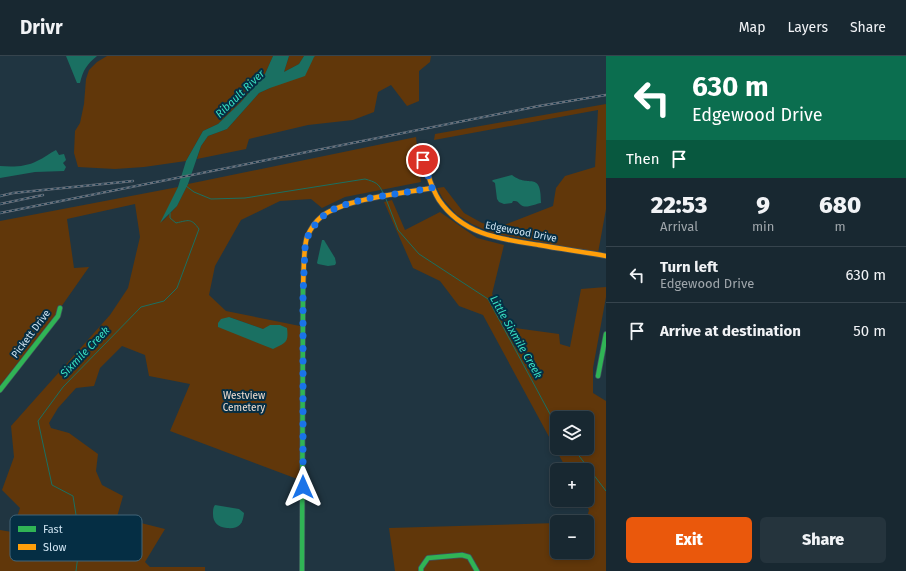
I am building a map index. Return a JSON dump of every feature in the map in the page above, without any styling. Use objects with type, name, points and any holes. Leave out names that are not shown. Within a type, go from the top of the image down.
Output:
[{"type":"street","name":"Edgewood Drive","points":[[423,160],[432,188],[439,201],[454,217],[473,230],[504,239],[606,256]]},
{"type":"street","points":[[302,571],[303,295],[305,248],[307,238],[312,228],[322,217],[338,207],[364,199],[432,188]]},
{"type":"street","name":"Pickett Drive","points":[[0,390],[58,316],[60,308]]},
{"type":"street","points":[[598,376],[606,334]]},
{"type":"street","points":[[421,571],[421,568],[428,558],[462,555],[469,557],[477,571]]},
{"type":"green space","points":[[107,56],[273,56],[265,74],[241,102],[218,124],[203,131],[186,161],[144,167],[115,169],[78,167],[74,153],[75,131],[80,123],[84,104],[86,79],[89,70],[97,62]]},
{"type":"green space","points":[[289,56],[304,56],[299,64],[284,72]]},
{"type":"green space","points":[[315,56],[431,56],[430,62],[419,71],[419,101],[407,106],[391,85],[378,92],[374,112],[353,120],[308,125],[249,139],[246,149],[197,159],[201,146],[208,136],[227,129],[259,93],[270,88]]},
{"type":"green space","points":[[606,104],[606,209],[598,253],[492,233],[472,224],[456,214],[443,199],[437,188],[444,187],[464,213],[482,223],[499,227],[553,206],[556,188],[565,176],[595,167],[598,110],[434,140],[435,134]]},
{"type":"green space","name":"Westview Cemetery","points":[[416,137],[421,182],[345,197],[322,208],[311,199],[280,201],[241,220],[215,266],[209,295],[226,311],[300,326],[300,480],[170,431],[190,384],[149,376],[145,355],[122,346],[100,368],[94,386],[76,388],[58,408],[49,423],[51,428],[69,433],[98,454],[96,471],[102,485],[123,496],[118,515],[18,515],[20,508],[2,490],[14,457],[11,426],[110,315],[128,288],[140,237],[135,204],[67,219],[74,268],[89,267],[54,317],[0,386],[0,221],[178,187],[162,222],[177,206],[188,184]],"holes":[[[229,317],[263,329],[267,328],[273,349]]]},
{"type":"green space","points":[[392,200],[405,230],[440,212],[477,238],[504,245],[492,294],[515,328],[559,334],[560,344],[570,347],[581,289],[606,287],[606,297],[593,368],[593,393],[606,401],[606,571],[395,571],[389,528],[550,523],[550,559],[594,559],[594,515],[588,515],[589,510],[587,507],[594,507],[594,463],[563,463],[559,455],[594,455],[594,411],[550,411],[550,439],[483,315],[459,306],[440,281],[413,268],[384,202]]},
{"type":"green space","points":[[142,523],[165,529],[145,562],[150,567],[205,567],[205,571],[0,571],[0,530],[10,532],[10,561],[142,561]]},
{"type":"shaded area","points":[[66,56],[97,56],[86,68],[80,83],[77,83]]},
{"type":"shaded area","name":"Ribault River","points":[[273,56],[289,56],[284,72],[299,64],[304,56],[315,56],[305,76],[259,93],[227,129],[208,136],[201,146],[188,184],[177,206],[160,223],[178,187],[186,161],[203,131],[218,124],[241,102],[265,74]]},
{"type":"shaded area","points":[[56,150],[59,155],[64,154],[66,160],[63,163],[66,167],[64,171],[35,172],[0,178],[0,166],[14,166],[33,163]]},
{"type":"shaded area","points":[[512,175],[518,179],[536,183],[539,186],[541,203],[525,207],[516,201],[504,204],[499,202],[497,199],[495,183],[492,181]]},
{"type":"shaded area","points":[[322,240],[324,240],[335,258],[335,265],[328,266],[317,263]]},
{"type":"shaded area","points":[[229,317],[263,329],[270,325],[280,325],[287,328],[287,340],[283,344],[273,349],[218,327],[218,323],[221,319]]},
{"type":"shaded area","points":[[215,505],[239,509],[244,513],[243,520],[240,525],[235,528],[219,526],[213,517],[213,509]]},
{"type":"waterway","name":"Little Sixmile Creek","points":[[186,186],[194,192],[211,199],[245,198],[365,179],[376,183],[383,193]]},
{"type":"waterway","name":"Little Sixmile Creek","points":[[386,199],[398,230],[419,254],[488,299],[550,414]]},
{"type":"waterway","name":"Sixmile Creek","points":[[76,515],[73,496],[52,485],[38,421],[63,387],[141,307],[164,301],[177,288],[199,229],[192,221],[176,223],[170,218],[170,213]]},
{"type":"waterway","name":"Little Sixmile Creek","points":[[578,455],[606,491]]},
{"type":"waterway","name":"Sixmile Creek","points":[[76,571],[77,561]]},
{"type":"railway","points":[[0,213],[539,106],[606,95]]},
{"type":"railway","points":[[0,196],[13,193],[133,181]]},
{"type":"railway","points":[[0,204],[43,195]]},
{"type":"traffic: fast","points":[[302,571],[303,286]]},
{"type":"traffic: fast","points":[[0,390],[58,316],[60,308]]},
{"type":"traffic: fast","points":[[598,376],[606,334]]},
{"type":"traffic: fast","points":[[421,571],[421,568],[428,558],[462,555],[469,557],[477,571]]},
{"type":"traffic: slow","points":[[423,160],[439,200],[459,221],[471,228],[483,233],[510,240],[606,256]]},
{"type":"traffic: slow","points":[[303,286],[304,255],[307,237],[311,229],[323,215],[329,211],[356,202],[432,188]]},
{"type":"route","points":[[303,487],[303,295],[305,248],[307,238],[310,230],[316,223],[335,208],[364,199],[432,188],[423,160]]}]
